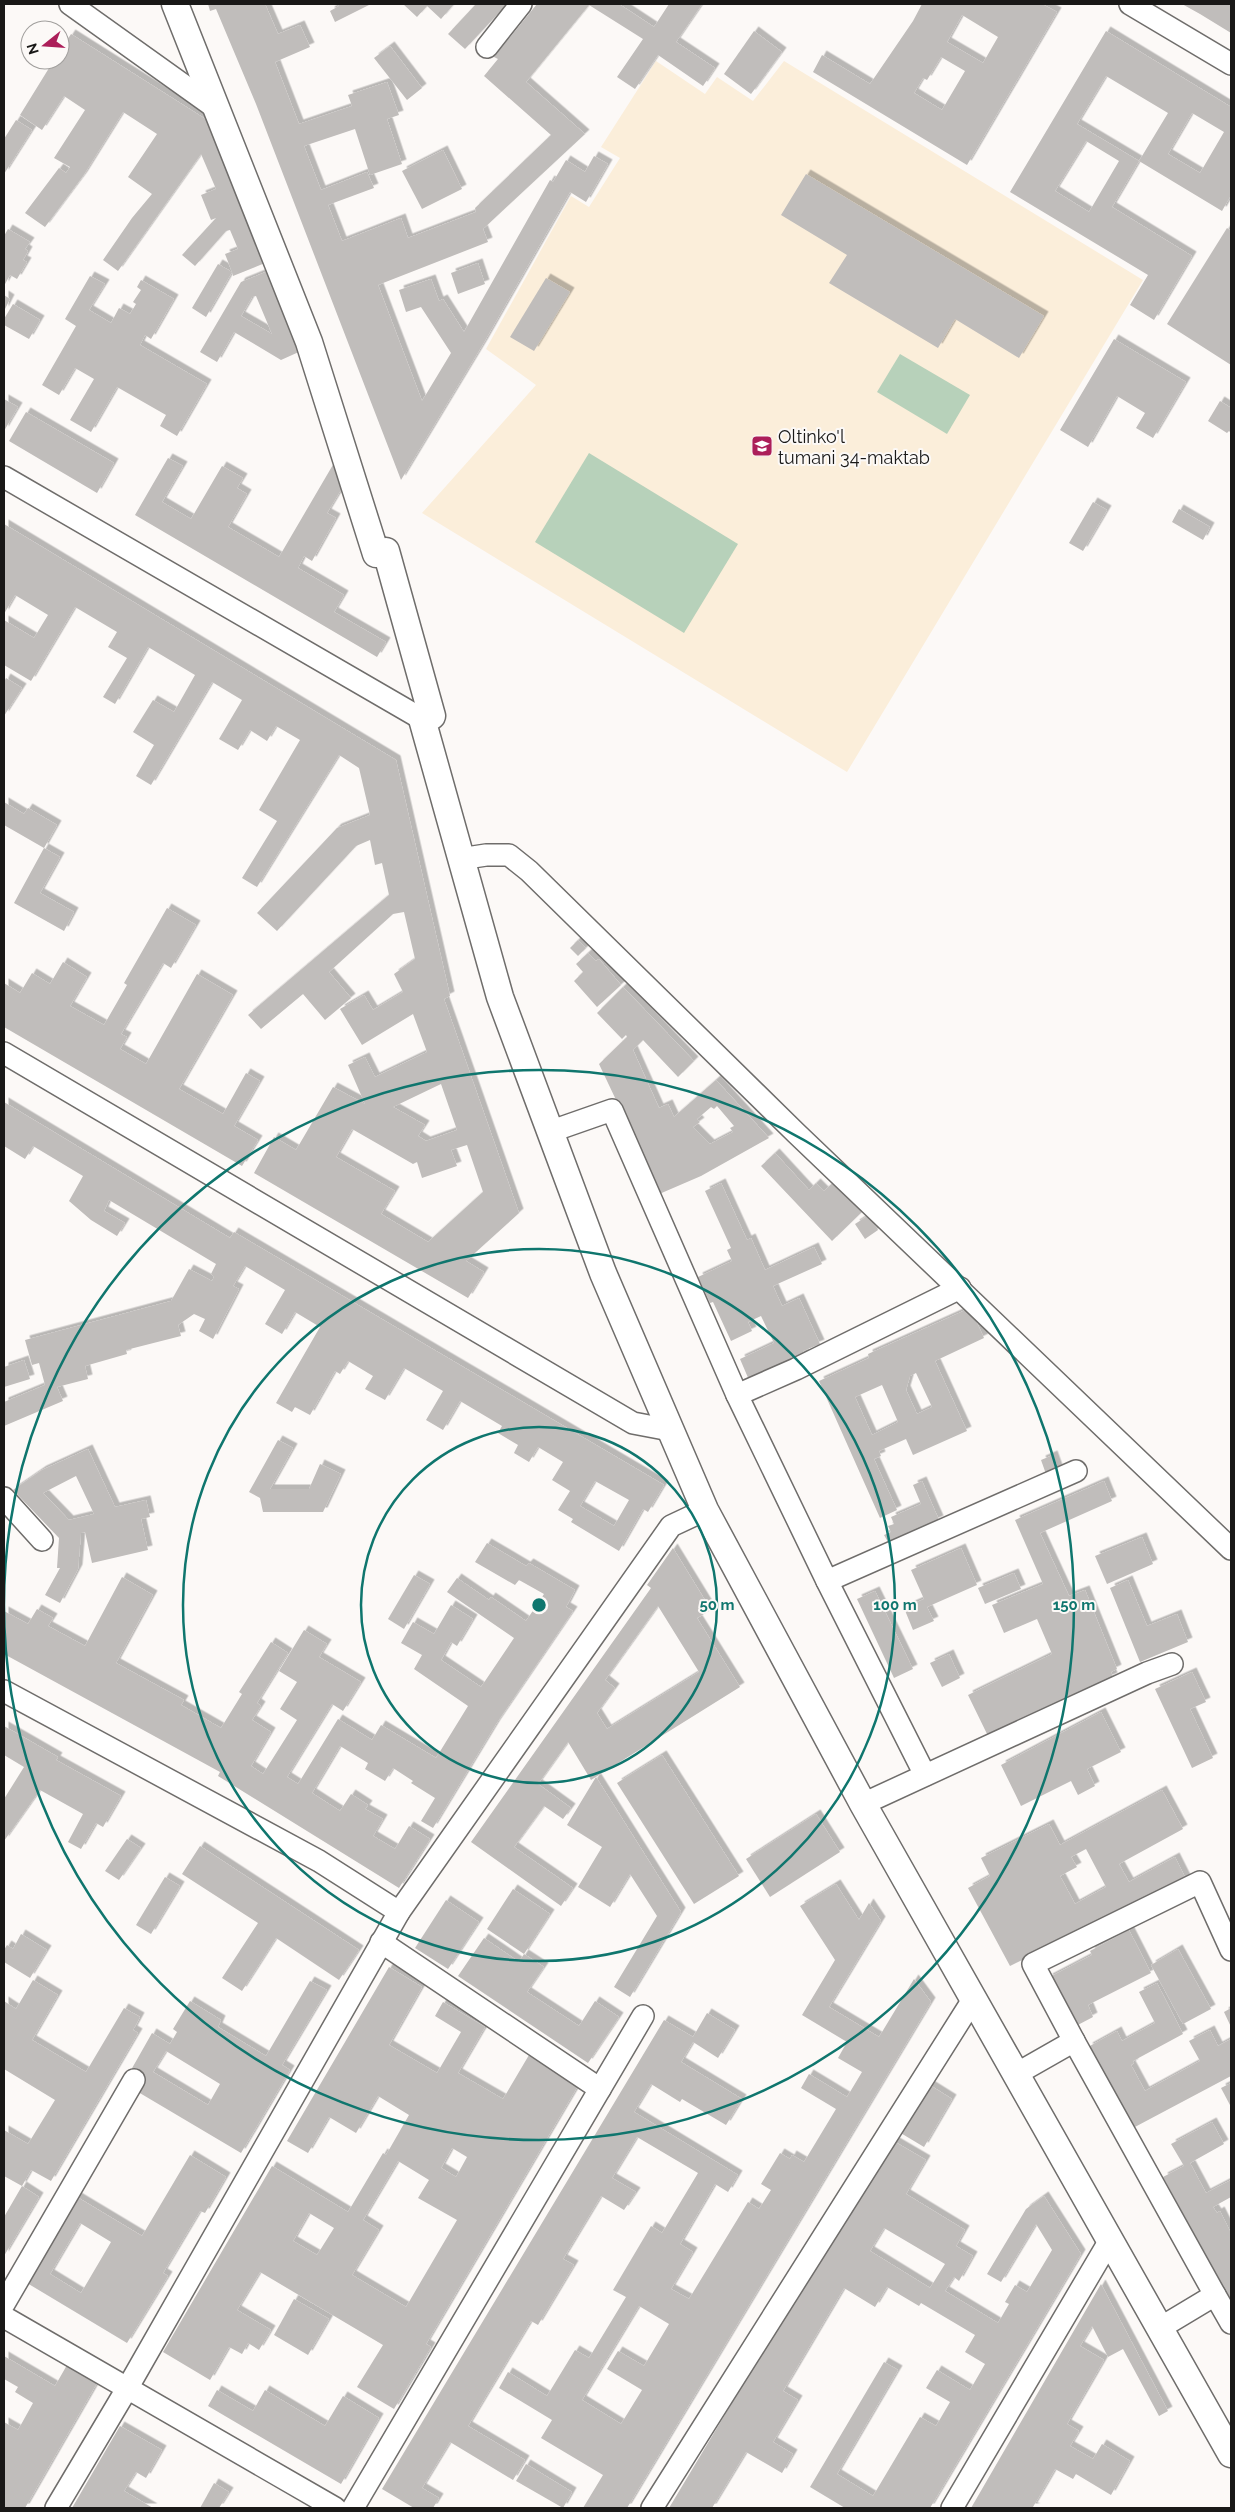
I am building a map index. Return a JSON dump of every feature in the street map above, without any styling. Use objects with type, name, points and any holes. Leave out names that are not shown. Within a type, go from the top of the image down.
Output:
[{"type":"street","points":[[70,4],[217,109]]},
{"type":"street","points":[[175,4],[308,342],[376,554],[386,551],[432,716],[422,719]]},
{"type":"street","points":[[487,48],[521,4]]},
{"type":"street","points":[[1130,4],[1231,64]]},
{"type":"street","points":[[4,477],[422,719],[500,998],[603,1273],[705,1510],[863,1804],[1231,2454]]},
{"type":"street","points":[[460,859],[486,855],[509,855],[529,871],[796,1133],[1231,1549]]},
{"type":"street","points":[[4,1053],[633,1423],[670,1430]]},
{"type":"street","points":[[549,1132],[612,1110],[737,1395],[827,1581],[925,1775]]},
{"type":"street","points":[[737,1395],[796,1369],[960,1288]]},
{"type":"street","points":[[827,1581],[1076,1471]]},
{"type":"street","points":[[4,1498],[42,1540]]},
{"type":"street","points":[[56,2508],[128,2387],[399,1912],[671,1526],[705,1510]]},
{"type":"street","points":[[863,1804],[1147,1673],[1172,1664]]},
{"type":"street","points":[[4,1690],[319,1861],[399,1912]]},
{"type":"street","points":[[1231,1950],[1200,1882],[1033,1964],[1231,2323]]},
{"type":"street","points":[[381,1942],[600,2089]]},
{"type":"street","points":[[652,2508],[974,1998]]},
{"type":"street","points":[[353,2508],[643,2016]]},
{"type":"street","points":[[1016,2074],[1074,2041]]},
{"type":"street","points":[[4,2304],[134,2080]]},
{"type":"street","points":[[952,2508],[1110,2240]]},
{"type":"street","points":[[1160,2328],[1215,2295]]},
{"type":"street","points":[[4,2317],[128,2387],[334,2508]]},
{"type":"shaded area","name":"Oltinko'l tumani 34-maktab","points":[[656,61],[705,94],[717,77],[753,101],[784,61],[1143,280],[847,772],[422,513],[536,385],[486,349],[571,196],[589,207],[620,158],[601,147]]},
{"type":"green space","points":[[900,354],[970,395],[947,434],[877,392]]},
{"type":"green space","points":[[589,453],[738,544],[684,633],[535,542]]},
{"type":"building","points":[[208,4],[265,4],[278,34],[300,25],[310,47],[275,62],[299,124],[352,106],[348,95],[387,82],[399,115],[387,119],[402,164],[370,175],[355,129],[304,146],[321,190],[367,172],[374,188],[328,205],[342,241],[401,218],[408,238],[476,212],[475,208],[551,135],[484,76],[498,59],[494,57],[537,4],[619,4],[654,27],[669,4],[702,4],[676,42],[715,68],[703,86],[658,55],[635,89],[617,77],[643,39],[589,5],[526,82],[585,134],[483,229],[488,242],[378,285],[422,401],[451,353],[421,307],[406,312],[399,290],[431,279],[439,301],[443,299],[464,332],[550,180],[553,182],[566,160],[585,172],[594,156],[608,164],[586,202],[570,192],[483,344],[401,480],[256,104],[216,9],[210,11]]},
{"type":"building","points":[[338,4],[369,5],[335,22],[330,11],[339,6]]},
{"type":"building","points":[[403,4],[454,4],[441,19],[427,6],[417,17]]},
{"type":"building","points":[[476,4],[507,4],[465,49],[448,34]]},
{"type":"building","points":[[922,4],[1042,4],[1057,12],[967,165],[813,72],[822,55],[870,84],[913,21]],"holes":[[[962,15],[998,37],[983,63],[947,42]],[[941,57],[965,71],[942,110],[914,93],[923,78],[927,80]]]},
{"type":"building","points":[[1182,4],[1231,4],[1231,33],[1200,14]]},
{"type":"building","points":[[754,31],[782,52],[751,94],[724,74]]},
{"type":"building","points":[[1106,31],[1231,107],[1231,195],[1222,211],[1139,161],[1112,207],[1192,256],[1154,320],[1130,305],[1148,275],[1010,192]],"holes":[[[1106,76],[1168,113],[1139,161],[1077,124]],[[1192,113],[1224,132],[1200,173],[1168,154]],[[1086,141],[1119,161],[1089,212],[1055,191]]]},
{"type":"building","points":[[71,34],[207,120],[265,263],[233,276],[225,254],[238,249],[230,230],[226,231],[195,266],[182,255],[216,218],[211,220],[201,195],[216,189],[201,154],[118,271],[103,260],[132,218],[152,194],[128,177],[157,134],[123,112],[83,176],[45,227],[25,213],[59,168],[66,173],[70,167],[54,158],[85,110],[64,96],[42,130],[20,115],[48,70],[70,70]]},
{"type":"building","points":[[390,46],[422,88],[407,100],[374,58]]},
{"type":"building","points":[[16,120],[32,130],[4,174],[4,139]]},
{"type":"building","points":[[443,150],[462,189],[422,209],[402,171]]},
{"type":"building","points":[[806,174],[1044,316],[1019,358],[955,319],[938,348],[829,283],[847,255],[781,215]]},
{"type":"building","points":[[1227,228],[1231,231],[1231,365],[1167,324]]},
{"type":"building","points":[[8,229],[30,242],[25,249],[28,251],[23,260],[27,262],[17,279],[10,275],[4,286],[4,236]]},
{"type":"building","points":[[478,263],[485,284],[458,294],[451,273]]},
{"type":"building","points":[[218,264],[232,272],[206,317],[192,308]]},
{"type":"building","points":[[268,271],[301,351],[281,360],[234,332],[217,362],[200,352],[241,282]],"holes":[[[256,296],[272,334],[241,316],[252,297]]]},
{"type":"building","points":[[90,276],[105,284],[89,310],[111,323],[119,308],[130,314],[136,304],[133,302],[141,290],[137,287],[141,280],[174,299],[151,339],[145,335],[140,345],[207,384],[177,436],[160,426],[166,415],[117,387],[91,432],[70,420],[94,379],[75,368],[59,395],[42,385],[76,326],[65,319]]},
{"type":"building","points":[[546,278],[570,292],[534,351],[510,337]]},
{"type":"building","points":[[4,295],[10,299],[4,311]]},
{"type":"building","points":[[13,304],[40,320],[29,339],[4,325],[4,319]]},
{"type":"building","points":[[1114,339],[1186,382],[1153,438],[1136,428],[1145,413],[1117,396],[1088,447],[1060,430]]},
{"type":"building","points":[[4,399],[18,407],[4,431]]},
{"type":"building","points":[[1220,401],[1231,408],[1231,433],[1229,431],[1227,433],[1208,421]]},
{"type":"building","points":[[26,412],[114,463],[97,493],[9,441]]},
{"type":"building","points":[[168,458],[183,466],[162,502],[191,519],[222,466],[243,478],[237,488],[247,494],[228,527],[279,557],[334,463],[342,488],[327,513],[336,518],[312,561],[304,556],[298,568],[344,595],[334,612],[386,642],[377,657],[135,515]]},
{"type":"building","points":[[1093,502],[1107,510],[1083,551],[1069,543]]},
{"type":"building","points":[[1179,509],[1210,527],[1203,540],[1172,522]]},
{"type":"building","points":[[4,524],[396,760],[450,996],[444,999],[519,1213],[466,1261],[484,1272],[468,1298],[254,1173],[274,1137],[296,1150],[333,1087],[365,1104],[348,1065],[365,1057],[375,1077],[427,1052],[413,1014],[362,1045],[340,1009],[364,995],[373,1010],[403,992],[394,974],[415,959],[404,912],[393,914],[329,972],[351,998],[325,1020],[303,994],[261,1029],[248,1015],[389,895],[382,863],[375,865],[370,840],[356,846],[277,931],[257,913],[337,828],[370,815],[359,768],[339,755],[257,887],[242,878],[277,821],[259,810],[300,740],[276,726],[267,741],[250,730],[238,750],[219,739],[242,700],[212,682],[151,785],[136,776],[154,745],[133,732],[153,700],[174,712],[195,675],[148,647],[115,704],[103,697],[127,658],[108,647],[117,632],[75,607],[31,681],[4,665],[4,620],[34,638],[48,615],[15,595],[4,614]],"holes":[[[441,1084],[457,1130],[426,1141],[418,1136],[425,1125],[393,1107]],[[352,1129],[413,1164],[417,1162],[422,1178],[457,1166],[451,1150],[467,1145],[483,1192],[428,1242],[381,1214],[395,1191],[336,1157]]]},
{"type":"building","points":[[6,678],[22,688],[4,716],[4,682]]},
{"type":"building","points":[[4,802],[24,814],[28,808],[57,825],[44,848],[4,825]]},
{"type":"building","points":[[44,848],[60,857],[40,893],[74,912],[64,931],[14,903]]},
{"type":"building","points":[[167,908],[196,925],[171,968],[163,963],[121,1034],[127,1037],[120,1049],[146,1064],[197,974],[233,995],[179,1089],[223,1114],[246,1073],[260,1081],[234,1126],[258,1140],[242,1166],[4,1027],[4,983],[20,993],[32,973],[50,984],[63,962],[87,977],[70,1006],[104,1025],[127,985],[124,983]]},
{"type":"building","points":[[578,940],[586,948],[578,956],[570,948]]},
{"type":"building","points":[[588,953],[596,961],[599,959],[621,985],[597,1007],[574,981],[583,972],[576,964]]},
{"type":"building","points":[[623,987],[694,1061],[678,1077],[643,1040],[633,1050],[659,1108],[668,1104],[674,1117],[716,1080],[769,1138],[701,1176],[650,1198],[643,1157],[599,1064],[627,1037],[626,1035],[622,1039],[597,1013]],"holes":[[[717,1106],[734,1126],[730,1128],[733,1132],[710,1144],[693,1127],[700,1122],[697,1119],[711,1107],[714,1109]]]},
{"type":"building","points":[[4,1102],[230,1238],[234,1232],[664,1485],[648,1512],[643,1509],[619,1551],[571,1522],[573,1519],[558,1510],[570,1491],[552,1480],[563,1462],[538,1447],[529,1462],[514,1453],[518,1445],[498,1433],[502,1426],[460,1401],[443,1430],[426,1420],[443,1391],[404,1368],[385,1400],[365,1389],[373,1376],[348,1361],[340,1374],[335,1371],[310,1415],[295,1407],[292,1412],[276,1403],[320,1327],[295,1312],[282,1334],[265,1324],[285,1290],[245,1266],[233,1286],[239,1289],[213,1339],[199,1331],[205,1319],[194,1314],[178,1325],[181,1336],[126,1350],[127,1354],[85,1366],[88,1379],[57,1387],[63,1401],[4,1426],[4,1402],[45,1385],[39,1363],[32,1365],[25,1340],[171,1301],[189,1269],[212,1281],[214,1277],[211,1274],[216,1264],[109,1200],[104,1211],[125,1223],[117,1236],[91,1220],[69,1201],[83,1176],[33,1146],[25,1159],[4,1146]],"holes":[[[595,1481],[629,1500],[614,1526],[580,1506]]]},
{"type":"building","points":[[775,1153],[809,1190],[816,1183],[824,1191],[838,1178],[866,1208],[832,1241],[761,1166]]},
{"type":"building","points":[[721,1183],[747,1240],[751,1238],[765,1270],[814,1247],[822,1264],[773,1286],[782,1306],[799,1298],[820,1344],[803,1351],[807,1360],[749,1380],[740,1359],[774,1343],[761,1316],[748,1322],[752,1331],[731,1341],[713,1302],[710,1303],[698,1277],[732,1261],[727,1250],[731,1248],[705,1191]]},
{"type":"building","points":[[869,1215],[878,1230],[865,1239],[855,1224]]},
{"type":"building","points":[[970,1308],[984,1338],[935,1361],[967,1431],[913,1455],[906,1439],[879,1451],[881,1456],[874,1459],[897,1510],[880,1518],[819,1381],[869,1358],[868,1354]],"holes":[[[916,1373],[932,1407],[917,1414],[906,1390],[910,1376]],[[882,1385],[898,1422],[872,1435],[855,1397]]]},
{"type":"building","points":[[24,1360],[30,1379],[4,1387],[4,1367]]},
{"type":"building","points":[[278,1440],[293,1448],[270,1489],[309,1489],[320,1464],[341,1474],[323,1512],[263,1512],[260,1498],[249,1492]]},
{"type":"building","points":[[88,1449],[115,1507],[146,1500],[150,1517],[141,1519],[148,1550],[92,1563],[85,1532],[81,1533],[78,1569],[60,1603],[45,1595],[60,1568],[57,1568],[59,1538],[13,1490],[42,1470]],"holes":[[[76,1476],[94,1514],[69,1520],[43,1493]]]},
{"type":"building","points":[[1053,1455],[1058,1469],[1046,1474],[1041,1460]]},
{"type":"building","points":[[922,1481],[939,1520],[888,1542],[884,1535],[891,1532],[888,1526],[894,1524],[891,1517],[921,1504],[913,1485]]},
{"type":"building","points":[[1104,1481],[1112,1501],[1040,1533],[1069,1596],[1085,1590],[1117,1669],[1111,1672],[1113,1677],[988,1736],[968,1695],[1052,1654],[1037,1619],[1004,1633],[992,1605],[1043,1584],[1015,1520]]},
{"type":"building","points":[[1142,1537],[1153,1564],[1107,1584],[1095,1556]]},
{"type":"building","points":[[487,1543],[526,1566],[529,1563],[575,1590],[566,1607],[573,1611],[496,1724],[433,1828],[421,1821],[435,1798],[411,1783],[413,1781],[393,1768],[385,1781],[365,1769],[368,1763],[340,1746],[312,1793],[340,1811],[351,1794],[368,1805],[365,1809],[383,1819],[373,1836],[395,1849],[409,1826],[430,1839],[399,1888],[218,1776],[220,1772],[4,1654],[4,1611],[28,1624],[37,1609],[53,1618],[48,1626],[85,1646],[122,1577],[153,1595],[116,1663],[184,1700],[181,1705],[221,1728],[242,1694],[239,1692],[271,1642],[288,1653],[257,1703],[261,1706],[252,1720],[271,1732],[251,1766],[263,1774],[297,1720],[280,1709],[297,1682],[279,1671],[304,1630],[327,1644],[319,1657],[361,1682],[343,1711],[332,1704],[287,1777],[298,1784],[338,1719],[372,1740],[381,1725],[436,1758],[468,1706],[414,1669],[422,1655],[401,1643],[413,1622],[434,1634],[451,1605],[473,1619],[457,1646],[451,1642],[441,1660],[481,1687],[514,1638],[447,1592],[457,1578],[489,1600],[491,1597],[526,1621],[544,1594],[519,1580],[515,1585],[475,1562]]},
{"type":"building","points":[[673,1548],[711,1610],[697,1618],[740,1687],[591,1780],[568,1742],[538,1784],[571,1808],[563,1819],[544,1806],[514,1847],[573,1888],[561,1906],[471,1842],[651,1588],[647,1585]],"holes":[[[658,1606],[699,1672],[607,1729],[597,1713],[615,1688],[605,1680]]]},
{"type":"building","points":[[961,1548],[977,1585],[927,1607],[934,1621],[913,1630],[904,1608],[924,1599],[911,1570]]},
{"type":"building","points":[[1014,1573],[1021,1589],[985,1604],[978,1588]]},
{"type":"building","points":[[414,1575],[430,1584],[404,1629],[388,1619]]},
{"type":"building","points":[[1128,1580],[1147,1626],[1177,1614],[1188,1642],[1140,1662],[1110,1588]]},
{"type":"building","points":[[875,1591],[913,1669],[894,1678],[857,1599]]},
{"type":"building","points":[[949,1654],[960,1678],[942,1687],[930,1663]]},
{"type":"building","points":[[1192,1672],[1206,1702],[1190,1709],[1213,1758],[1192,1768],[1155,1689]]},
{"type":"building","points":[[1101,1712],[1121,1752],[1087,1769],[1095,1786],[1078,1795],[1071,1781],[1021,1806],[1001,1765]]},
{"type":"building","points":[[4,1726],[58,1757],[56,1760],[121,1796],[103,1827],[96,1823],[81,1849],[68,1842],[83,1814],[40,1790],[4,1841],[4,1799],[24,1767],[4,1755]]},
{"type":"building","points":[[662,1755],[739,1876],[694,1904],[617,1783]]},
{"type":"building","points":[[596,1777],[681,1912],[630,1997],[614,1987],[657,1916],[630,1874],[610,1907],[578,1887],[602,1847],[567,1825]]},
{"type":"building","points":[[1162,1790],[1183,1829],[1119,1864],[1129,1882],[1175,1857],[1186,1879],[1010,1966],[968,1888],[990,1876],[981,1858],[1049,1824],[1060,1845]],"holes":[[[1086,1849],[1106,1887],[1075,1904],[1060,1876],[1077,1867],[1071,1857]]]},
{"type":"building","points":[[816,1814],[840,1852],[770,1897],[746,1859]]},
{"type":"building","points":[[127,1839],[141,1848],[119,1880],[105,1871]]},
{"type":"building","points":[[200,1846],[359,1950],[339,1980],[276,1938],[242,1991],[222,1978],[258,1923],[182,1874]]},
{"type":"building","points":[[165,1877],[180,1886],[151,1934],[136,1925]]},
{"type":"building","points":[[836,1884],[859,1920],[869,1903],[881,1921],[829,2007],[879,2037],[914,1979],[931,2002],[627,2508],[583,2508],[603,2475],[541,2438],[552,2420],[499,2388],[508,2372],[547,2396],[575,2350],[589,2358],[626,2297],[613,2290],[651,2226],[662,2233],[698,2173],[637,2137],[612,2178],[636,2192],[624,2210],[601,2196],[563,2259],[574,2265],[538,2325],[531,2321],[468,2426],[525,2460],[513,2480],[450,2442],[422,2488],[439,2498],[433,2508],[414,2508],[382,2489],[664,2020],[693,2037],[707,2013],[735,2030],[718,2058],[693,2042],[681,2062],[742,2099],[726,2125],[682,2099],[680,2102],[651,2084],[634,2112],[738,2175],[728,2192],[715,2184],[680,2244],[693,2252],[671,2289],[689,2299],[748,2202],[759,2209],[771,2190],[761,2184],[780,2153],[790,2159],[792,2155],[804,2162],[836,2109],[801,2088],[809,2074],[847,2097],[862,2072],[838,2058],[847,2042],[802,2015],[835,1960],[800,1906]],"holes":[[[639,2306],[669,2324],[644,2366],[618,2351],[607,2369],[642,2390],[621,2424],[582,2400]]]},
{"type":"building","points":[[513,1889],[550,1914],[524,1954],[487,1929]]},
{"type":"building","points":[[446,1900],[479,1922],[448,1969],[415,1948]]},
{"type":"building","points":[[1129,1930],[1151,1973],[1088,2005],[1093,2017],[1074,2027],[1048,1978],[1092,1955],[1090,1951]]},
{"type":"building","points":[[21,1934],[47,1950],[30,1978],[4,1962],[4,1950],[7,1945],[13,1949]]},
{"type":"building","points":[[484,1938],[519,1962],[524,1954],[544,1967],[527,1992],[579,2026],[595,2001],[619,2017],[588,2063],[458,1976]]},
{"type":"building","points":[[1178,1949],[1211,2009],[1183,2024],[1151,1965]]},
{"type":"building","points":[[389,1967],[422,1987],[389,2045],[437,2073],[461,2032],[435,2016],[443,2002],[485,2027],[458,2073],[503,2099],[529,2055],[579,2084],[426,2344],[431,2347],[394,2409],[357,2387],[383,2345],[260,2272],[237,2310],[271,2330],[259,2350],[248,2343],[242,2354],[229,2347],[210,2380],[163,2352],[272,2166],[348,2212],[383,2153],[386,2155],[409,2115],[378,2096],[356,2133],[329,2117],[308,2153],[287,2141]],"holes":[[[452,2148],[467,2157],[456,2177],[441,2168]],[[398,2161],[429,2180],[418,2198],[457,2220],[406,2307],[352,2275],[379,2230],[363,2220]],[[309,2213],[334,2228],[317,2255],[293,2241]]]},
{"type":"building","points":[[33,1980],[58,1995],[32,2040],[86,2072],[124,2008],[140,2017],[133,2030],[138,2033],[51,2181],[31,2170],[22,2186],[4,2176],[4,2130],[28,2144],[55,2100],[4,2069],[4,2001],[16,2009]]},
{"type":"building","points":[[310,1981],[327,1990],[282,2065],[290,2070],[241,2153],[133,2089],[140,2076],[131,2070],[152,2033],[170,2044],[177,2032],[173,2029],[190,2001],[221,2020],[218,2027],[266,2056]],"holes":[[[166,2051],[220,2084],[208,2105],[153,2072]]]},
{"type":"building","points":[[1157,1983],[1183,2034],[1133,2061],[1134,2063],[1131,2065],[1145,2091],[1200,2061],[1189,2041],[1210,2030],[1218,2046],[1231,2039],[1231,2076],[1133,2128],[1088,2047],[1117,2031],[1122,2041],[1155,2023],[1139,1992]]},
{"type":"building","points":[[1231,2008],[1231,2027],[1224,2012]]},
{"type":"building","points":[[1231,2083],[1231,2107],[1221,2088]]},
{"type":"building","points":[[928,2084],[952,2099],[924,2147],[899,2132]]},
{"type":"building","points":[[1212,2122],[1224,2144],[1190,2163],[1206,2193],[1231,2180],[1231,2197],[1213,2207],[1217,2213],[1220,2211],[1231,2233],[1231,2301],[1163,2177],[1184,2166],[1171,2144]]},
{"type":"building","points":[[890,2139],[926,2160],[906,2194],[965,2230],[956,2246],[973,2256],[959,2281],[954,2277],[945,2291],[998,2323],[1009,2304],[1005,2302],[1015,2285],[1027,2292],[1052,2250],[1036,2224],[1001,2282],[987,2274],[1026,2209],[1044,2196],[1081,2254],[930,2508],[845,2508],[810,2487],[884,2362],[898,2370],[837,2474],[873,2496],[920,2417],[936,2426],[950,2402],[926,2388],[937,2370],[970,2390],[985,2364],[965,2352],[975,2335],[921,2303],[919,2306],[887,2287],[875,2307],[844,2288],[783,2391],[798,2400],[773,2442],[793,2454],[782,2473],[746,2452],[712,2508],[669,2508]],"holes":[[[884,2228],[945,2264],[930,2288],[870,2251]]]},
{"type":"building","points":[[190,2155],[226,2177],[205,2213],[200,2211],[163,2273],[168,2276],[127,2343],[22,2280],[77,2197],[142,2236]],"holes":[[[80,2223],[111,2242],[81,2293],[50,2274]]]},
{"type":"building","points":[[22,2186],[39,2197],[4,2256],[4,2217]]},
{"type":"building","points":[[1101,2284],[1168,2411],[1159,2416],[1123,2349],[1108,2357],[1092,2326],[1080,2346],[1104,2360],[1067,2424],[1079,2431],[1070,2446],[1093,2459],[1102,2444],[1130,2461],[1111,2495],[1076,2474],[1073,2479],[1055,2469],[1033,2507],[1036,2508],[971,2508]]},
{"type":"building","points":[[294,2299],[329,2319],[308,2355],[274,2335]]},
{"type":"building","points":[[4,2356],[55,2386],[67,2365],[97,2383],[25,2508],[4,2508],[4,2422],[18,2430],[33,2403],[15,2392],[18,2387],[4,2379]]},
{"type":"building","points":[[217,2390],[253,2411],[265,2390],[325,2426],[343,2396],[379,2418],[341,2484],[208,2406]]},
{"type":"building","points":[[120,2426],[162,2450],[146,2478],[136,2472],[124,2491],[153,2508],[72,2508]]},
{"type":"building","points":[[526,2464],[572,2492],[563,2508],[516,2481]]},
{"type":"building","points":[[214,2483],[229,2492],[219,2508],[200,2508]]},
{"type":"place","name":"Oltinko'l tumani 34-maktab","points":[[762,446]]}]
